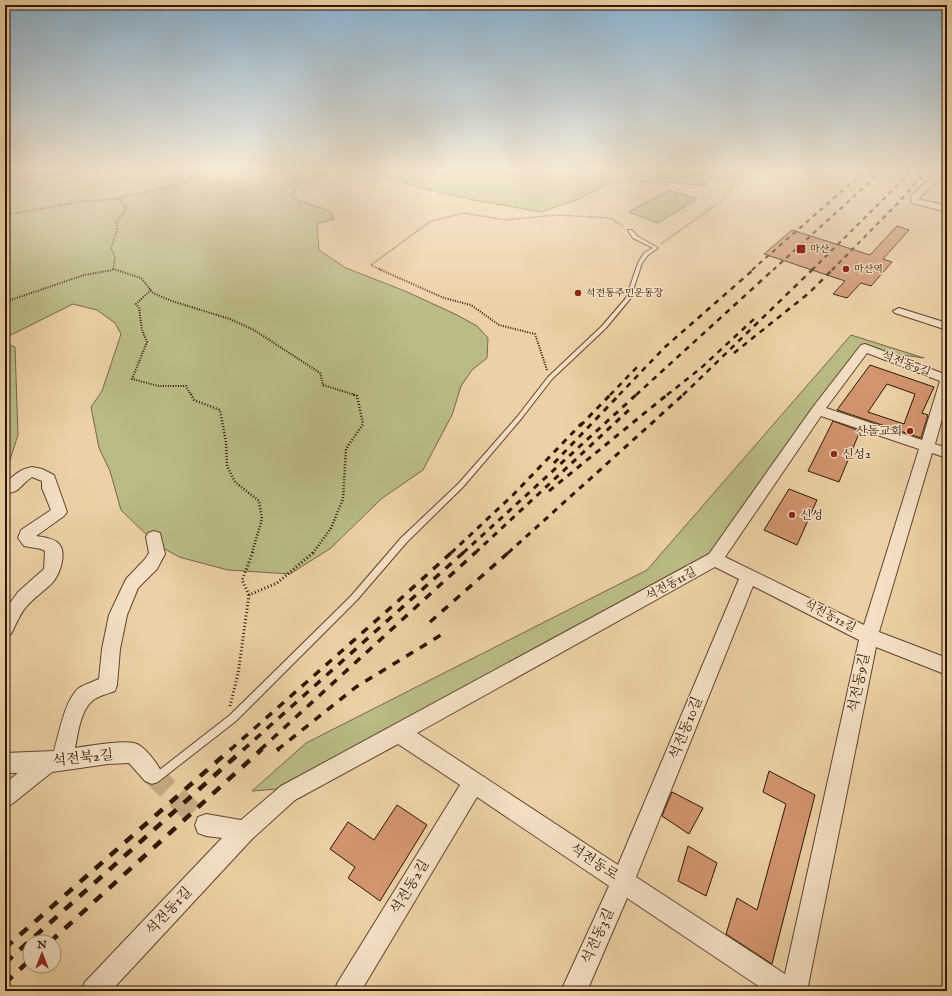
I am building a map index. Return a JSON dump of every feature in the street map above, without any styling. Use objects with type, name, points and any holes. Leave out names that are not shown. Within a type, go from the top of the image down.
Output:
[{"type":"street","points":[[899,311],[947,327]]},
{"type":"street","name":"석전동9길","points":[[794,991],[869,636],[947,380],[865,348]]},
{"type":"street","name":"석전동11길","points":[[399,733],[715,559],[818,410],[865,348]]},
{"type":"street","points":[[818,410],[947,453]]},
{"type":"street","points":[[5,629],[13,611],[24,596],[41,584],[52,572],[55,559],[52,548],[44,543],[30,542],[26,538],[27,534],[59,512],[58,506],[48,486],[49,479],[42,474],[32,471],[24,475],[10,488]]},
{"type":"street","points":[[5,797],[55,761],[72,723],[79,702],[84,695],[108,685],[111,649],[118,615],[132,584],[151,564],[157,554],[154,537]]},
{"type":"street","name":"석전동12길","points":[[715,559],[869,636],[947,666]]},
{"type":"street","name":"석전동10길","points":[[623,881],[749,575]]},
{"type":"street","name":"석전동로","points":[[399,733],[788,991]]},
{"type":"street","name":"석전동1길","points":[[94,991],[244,831],[288,793],[399,733]]},
{"type":"street","name":"석전북2길","points":[[5,763],[55,761],[108,754],[133,753],[154,776]]},
{"type":"street","name":"석전동2길","points":[[347,991],[473,783]]},
{"type":"street","points":[[206,825],[244,831]]},
{"type":"street","name":"석전동3길","points":[[574,991],[623,881]]},
{"type":"lane","points":[[630,231],[635,237],[656,248]]},
{"type":"lane","points":[[154,776],[233,718],[348,603],[404,540],[461,485],[519,418],[550,378],[604,327],[628,298],[640,263],[646,254],[656,248]]},
{"type":"path","points":[[113,270],[115,257],[111,248],[117,230],[116,222],[121,215]]},
{"type":"path","points":[[455,215],[431,222],[371,265],[437,295],[471,305],[499,324],[535,334],[550,378]]},
{"type":"path","points":[[479,215],[505,220],[550,215]]},
{"type":"path","points":[[564,215],[611,218],[630,231]]},
{"type":"path","points":[[656,248],[701,215]]},
{"type":"path","points":[[5,302],[84,275],[113,270],[141,278],[151,290],[172,301],[230,319],[254,330],[320,373],[323,385],[357,396],[363,424],[346,449],[343,499],[331,528],[312,554],[277,583],[249,595]]},
{"type":"path","points":[[151,290],[136,304],[139,308],[142,330],[147,342],[132,378],[159,386],[186,386],[194,400],[220,410],[226,442],[227,466],[235,482],[259,501],[262,519],[253,551],[242,580],[249,595],[238,674],[229,709]]},
{"type":"green space","points":[[5,215],[332,215],[334,219],[317,224],[319,250],[346,268],[405,291],[457,315],[477,326],[488,338],[487,358],[472,370],[461,386],[452,415],[423,470],[381,499],[331,548],[290,574],[228,570],[179,557],[156,544],[121,510],[110,471],[99,448],[91,407],[102,391],[121,334],[115,323],[97,310],[73,304],[5,338]]},
{"type":"green space","points":[[638,215],[670,215],[658,223]]},
{"type":"green space","points":[[851,335],[924,358],[861,349],[700,567],[289,788],[252,791],[306,743],[647,570]]},
{"type":"green space","points":[[5,343],[15,347],[18,435],[8,466],[5,467]]},
{"type":"building","name":"마산역","points":[[897,226],[909,230],[883,259],[892,262],[871,286],[861,283],[847,298],[833,294],[845,281],[764,254],[792,230],[870,255]]},
{"type":"building","points":[[870,365],[934,387],[922,413],[928,415],[921,438],[837,410]],"holes":[[[887,384],[915,394],[904,424],[868,412]]]},
{"type":"building","name":"신성2","points":[[833,421],[860,431],[839,482],[808,471]]},
{"type":"building","name":"신성","points":[[789,489],[817,500],[797,545],[764,530]]},
{"type":"building","points":[[769,771],[815,795],[772,964],[726,934],[737,898],[757,910],[786,804],[763,792]]},
{"type":"building","points":[[672,792],[703,808],[689,834],[662,816]]},
{"type":"building","points":[[397,805],[427,825],[380,901],[348,878],[355,867],[330,849],[348,822],[374,840]]},
{"type":"building","points":[[688,846],[717,863],[706,896],[678,881]]},
{"type":"tunnel","points":[[152,774],[206,825]]},
{"type":"railway","points":[[752,270],[814,215]]},
{"type":"railway","points":[[773,270],[833,215]]},
{"type":"railway","points":[[812,270],[867,215]]},
{"type":"railway","points":[[832,270],[886,215]]},
{"type":"railway","points":[[619,395],[665,347],[754,269]]},
{"type":"railway","points":[[636,395],[774,269]]},
{"type":"railway","points":[[683,395],[813,269]]},
{"type":"railway","points":[[734,353],[809,293],[832,270]]},
{"type":"railway","points":[[667,395],[701,368],[754,319]]},
{"type":"railway","points":[[610,395],[638,366]]},
{"type":"railway","points":[[580,426],[611,394]]},
{"type":"railway","points":[[554,463],[620,394]]},
{"type":"railway","points":[[463,553],[637,394]]},
{"type":"railway","points":[[549,491],[668,394]]},
{"type":"railway","points":[[508,553],[684,394]]},
{"type":"railway","points":[[475,553],[631,408]]},
{"type":"railway","points":[[451,553],[513,495],[582,423]]},
{"type":"railway","points":[[230,750],[452,552]]},
{"type":"railway","points":[[243,750],[464,552]]},
{"type":"railway","points":[[260,750],[476,552]]},
{"type":"railway","points":[[430,622],[509,552]]},
{"type":"railway","points":[[279,749],[277,750],[356,687],[441,635]]},
{"type":"railway","points":[[5,948],[231,749]]},
{"type":"railway","points":[[5,963],[244,749]]},
{"type":"railway","points":[[59,934],[262,749]]},
{"type":"railway","points":[[5,983],[22,967]]},
{"type":"place","name":"마산","points":[[801,249]]},
{"type":"place","name":"마산역","points":[[846,269]]},
{"type":"place","name":"석전동주민운동장","points":[[578,293]]},
{"type":"place","name":"산돌교회","points":[[910,431]]},
{"type":"place","name":"신성2","points":[[834,454]]},
{"type":"place","name":"신성","points":[[792,515]]}]
